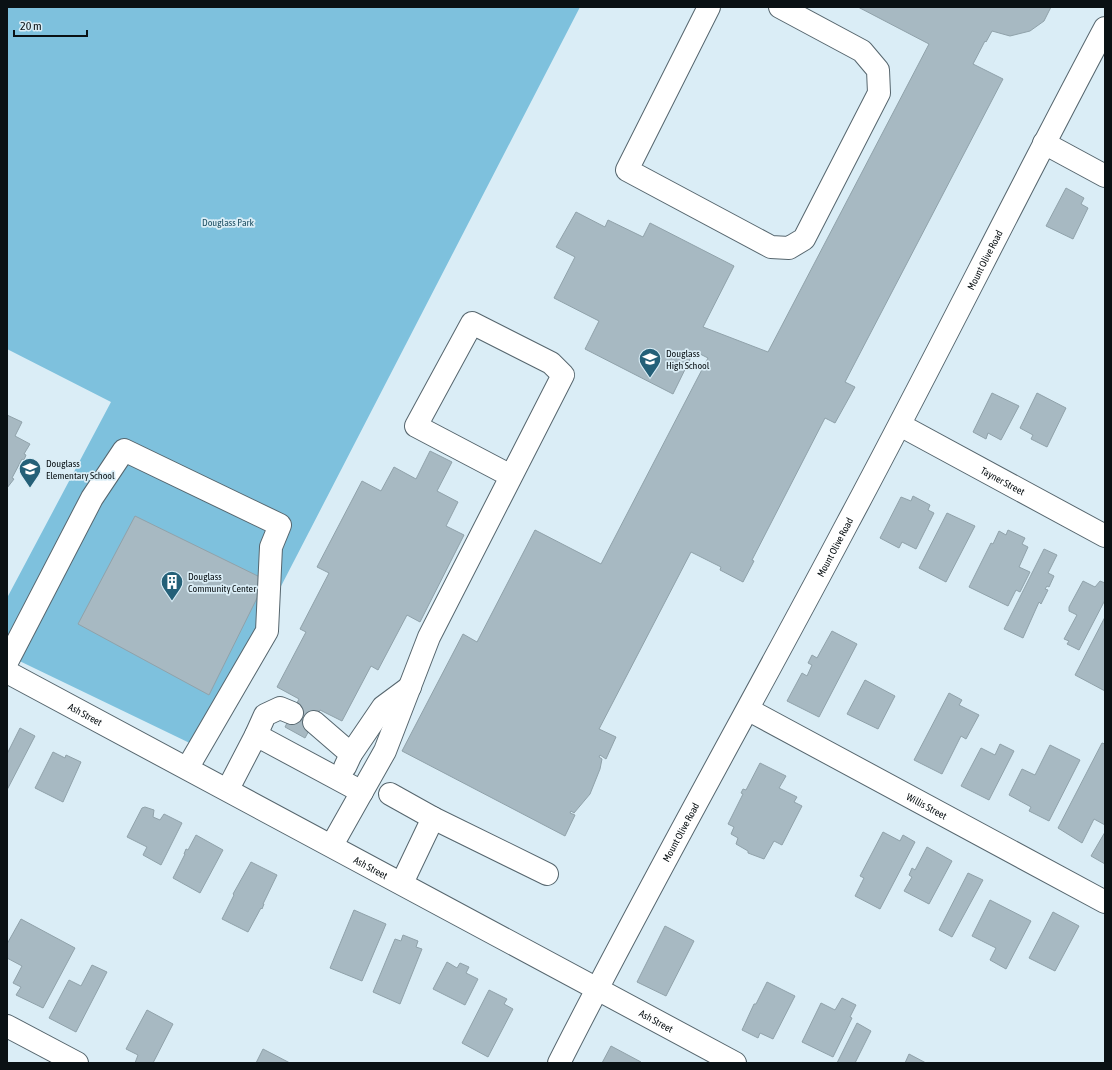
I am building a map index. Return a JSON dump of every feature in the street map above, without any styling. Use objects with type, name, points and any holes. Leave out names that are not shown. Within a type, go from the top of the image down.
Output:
[{"type":"street","points":[[709,7],[628,170],[771,247],[789,248],[804,239],[879,93],[878,70],[862,51],[780,7]]},
{"type":"street","name":"Mount Olive Road","points":[[559,1063],[597,988],[749,710],[900,425],[1044,143],[1105,28]]},
{"type":"street","points":[[1044,143],[1105,176]]},
{"type":"street","points":[[332,845],[385,751],[429,637],[563,375],[551,363],[472,323],[416,426],[511,476]]},
{"type":"street","name":"Tayner Street","points":[[900,425],[1105,536]]},
{"type":"street","points":[[7,662],[92,498],[124,450],[280,525],[271,547],[267,631],[188,767]]},
{"type":"street","name":"Ash Street","points":[[7,672],[188,767],[735,1063]]},
{"type":"street","points":[[340,778],[351,754],[383,707],[410,687]]},
{"type":"street","points":[[228,789],[256,736],[265,715],[280,708],[292,713]]},
{"type":"street","name":"Willis Street","points":[[749,710],[1105,902]]},
{"type":"street","points":[[314,722],[351,754]]},
{"type":"street","points":[[256,736],[340,778],[362,792]]},
{"type":"street","points":[[390,794],[433,818],[547,874]]},
{"type":"street","points":[[402,883],[433,818]]},
{"type":"street","points":[[7,1026],[78,1063]]},
{"type":"green space","name":"Douglass Park","points":[[7,7],[580,7],[198,747],[7,655],[7,598],[111,402],[7,349]]},
{"type":"building","points":[[858,7],[1051,7],[1044,21],[1030,31],[1010,36],[992,31],[986,42],[985,41],[973,64],[1003,79],[845,382],[855,387],[835,423],[825,418],[752,560],[754,561],[743,582],[720,570],[721,567],[691,552],[599,729],[616,737],[606,759],[600,755],[599,757],[602,759],[600,769],[590,794],[574,813],[571,811],[570,813],[575,815],[565,836],[402,751],[463,634],[477,642],[535,530],[601,564],[708,358],[694,351],[673,394],[585,349],[599,321],[554,298],[575,257],[556,247],[576,212],[605,227],[608,220],[643,237],[650,223],[734,266],[703,327],[768,352],[929,44]]},
{"type":"building","points":[[1066,188],[1084,198],[1081,204],[1088,208],[1073,239],[1046,226]]},
{"type":"building","points":[[992,393],[1019,406],[1001,440],[988,433],[986,439],[973,432]]},
{"type":"building","points":[[1037,393],[1066,408],[1047,447],[1031,439],[1033,435],[1020,428]]},
{"type":"building","points":[[7,415],[22,422],[15,436],[30,444],[24,454],[26,455],[24,460],[22,459],[12,478],[14,479],[7,488]]},
{"type":"building","points":[[430,451],[452,462],[437,491],[458,502],[446,526],[464,535],[420,622],[407,615],[378,670],[371,666],[342,721],[320,710],[305,738],[285,727],[299,699],[277,687],[306,632],[300,629],[329,573],[317,567],[362,481],[381,491],[394,467],[416,479]]},
{"type":"building","points":[[913,496],[930,505],[928,510],[934,513],[916,549],[902,542],[899,548],[880,538],[901,497],[911,501]]},
{"type":"building","points":[[947,513],[975,526],[946,582],[919,568]]},
{"type":"building","name":"Douglass Community Center","points":[[135,516],[266,580],[209,695],[78,624]]},
{"type":"building","points":[[1008,530],[1025,538],[1022,544],[1028,547],[1019,567],[1030,572],[1020,592],[1016,590],[1008,606],[969,587],[991,543],[993,544],[999,531],[1006,535]]},
{"type":"building","points":[[1044,549],[1057,555],[1048,573],[1054,576],[1049,587],[1047,586],[1045,589],[1048,590],[1041,604],[1039,602],[1023,638],[1004,629]]},
{"type":"building","points":[[1083,581],[1095,587],[1100,581],[1105,583],[1105,600],[1079,650],[1067,644],[1069,641],[1064,639],[1077,615],[1069,611],[1069,607]]},
{"type":"building","points":[[1105,617],[1105,691],[1075,675]]},
{"type":"building","points":[[832,631],[857,644],[819,717],[787,701],[802,673],[807,676],[812,665],[808,663],[812,655],[817,658]]},
{"type":"building","points":[[865,680],[895,696],[878,729],[847,714]]},
{"type":"building","points":[[949,693],[962,700],[959,705],[979,715],[966,739],[961,736],[942,774],[914,760]]},
{"type":"building","points":[[20,728],[35,736],[7,790],[7,754]]},
{"type":"building","points":[[1102,743],[1105,744],[1105,825],[1094,819],[1082,843],[1058,828]]},
{"type":"building","points":[[1000,744],[1014,751],[989,800],[961,786],[981,748],[995,755]]},
{"type":"building","points":[[1050,745],[1080,760],[1049,821],[1029,811],[1031,807],[1009,795],[1022,769],[1035,775]]},
{"type":"building","points":[[53,752],[65,758],[66,755],[81,762],[63,802],[35,788]]},
{"type":"building","points":[[760,763],[786,776],[779,788],[797,797],[794,802],[802,806],[782,845],[774,841],[764,859],[748,853],[748,851],[736,844],[738,838],[731,834],[734,827],[728,824],[743,794],[741,793],[743,789],[746,790]]},
{"type":"building","points":[[145,807],[154,810],[153,817],[160,820],[164,814],[182,823],[161,865],[143,855],[147,847],[127,837],[142,808]]},
{"type":"building","points":[[883,832],[900,841],[903,835],[915,842],[880,909],[855,896],[864,878],[860,876]]},
{"type":"building","points":[[1105,832],[1105,864],[1091,856]]},
{"type":"building","points":[[196,835],[223,850],[200,893],[173,878],[186,849],[188,850]]},
{"type":"building","points":[[927,847],[952,861],[929,904],[904,891],[912,877],[909,875],[912,868],[915,870]]},
{"type":"building","points":[[251,862],[277,875],[262,909],[261,908],[248,932],[222,919],[234,895],[233,894]]},
{"type":"building","points":[[968,873],[983,880],[952,937],[939,930]]},
{"type":"building","points":[[990,900],[1031,921],[1006,969],[990,960],[996,948],[972,936]]},
{"type":"building","points":[[354,910],[386,924],[362,981],[330,968]]},
{"type":"building","points":[[1053,912],[1079,926],[1055,971],[1029,958]]},
{"type":"building","points":[[21,919],[75,948],[43,1008],[16,995],[21,987],[13,983],[22,966],[7,958],[7,944]]},
{"type":"building","points":[[665,926],[694,941],[666,996],[637,982]]},
{"type":"building","points":[[403,935],[418,941],[416,947],[422,949],[400,1004],[373,992],[395,939],[401,941]]},
{"type":"building","points":[[447,962],[457,968],[460,963],[469,967],[466,973],[478,979],[465,1005],[433,989]]},
{"type":"building","points":[[92,965],[107,972],[76,1032],[49,1018],[69,980],[81,986]]},
{"type":"building","points":[[767,982],[795,996],[773,1039],[760,1033],[758,1038],[742,1030],[754,1004],[756,1004]]},
{"type":"building","points":[[489,990],[507,999],[504,1004],[513,1009],[488,1057],[462,1043]]},
{"type":"building","points":[[842,998],[856,1005],[850,1017],[852,1018],[833,1057],[802,1042],[821,1003],[835,1010]]},
{"type":"building","points":[[147,1010],[173,1024],[153,1063],[135,1063],[138,1055],[126,1049]]},
{"type":"building","points":[[857,1023],[871,1031],[855,1063],[837,1063]]},
{"type":"building","points":[[611,1046],[641,1062],[602,1063]]},
{"type":"building","points":[[263,1049],[290,1063],[256,1063]]},
{"type":"building","points":[[909,1054],[926,1063],[905,1063]]},
{"type":"place","name":"Douglass High School","points":[[650,378]]},
{"type":"place","name":"Douglass Elementary School","points":[[30,488]]},
{"type":"place","name":"Douglass Community Center","points":[[172,602]]}]
